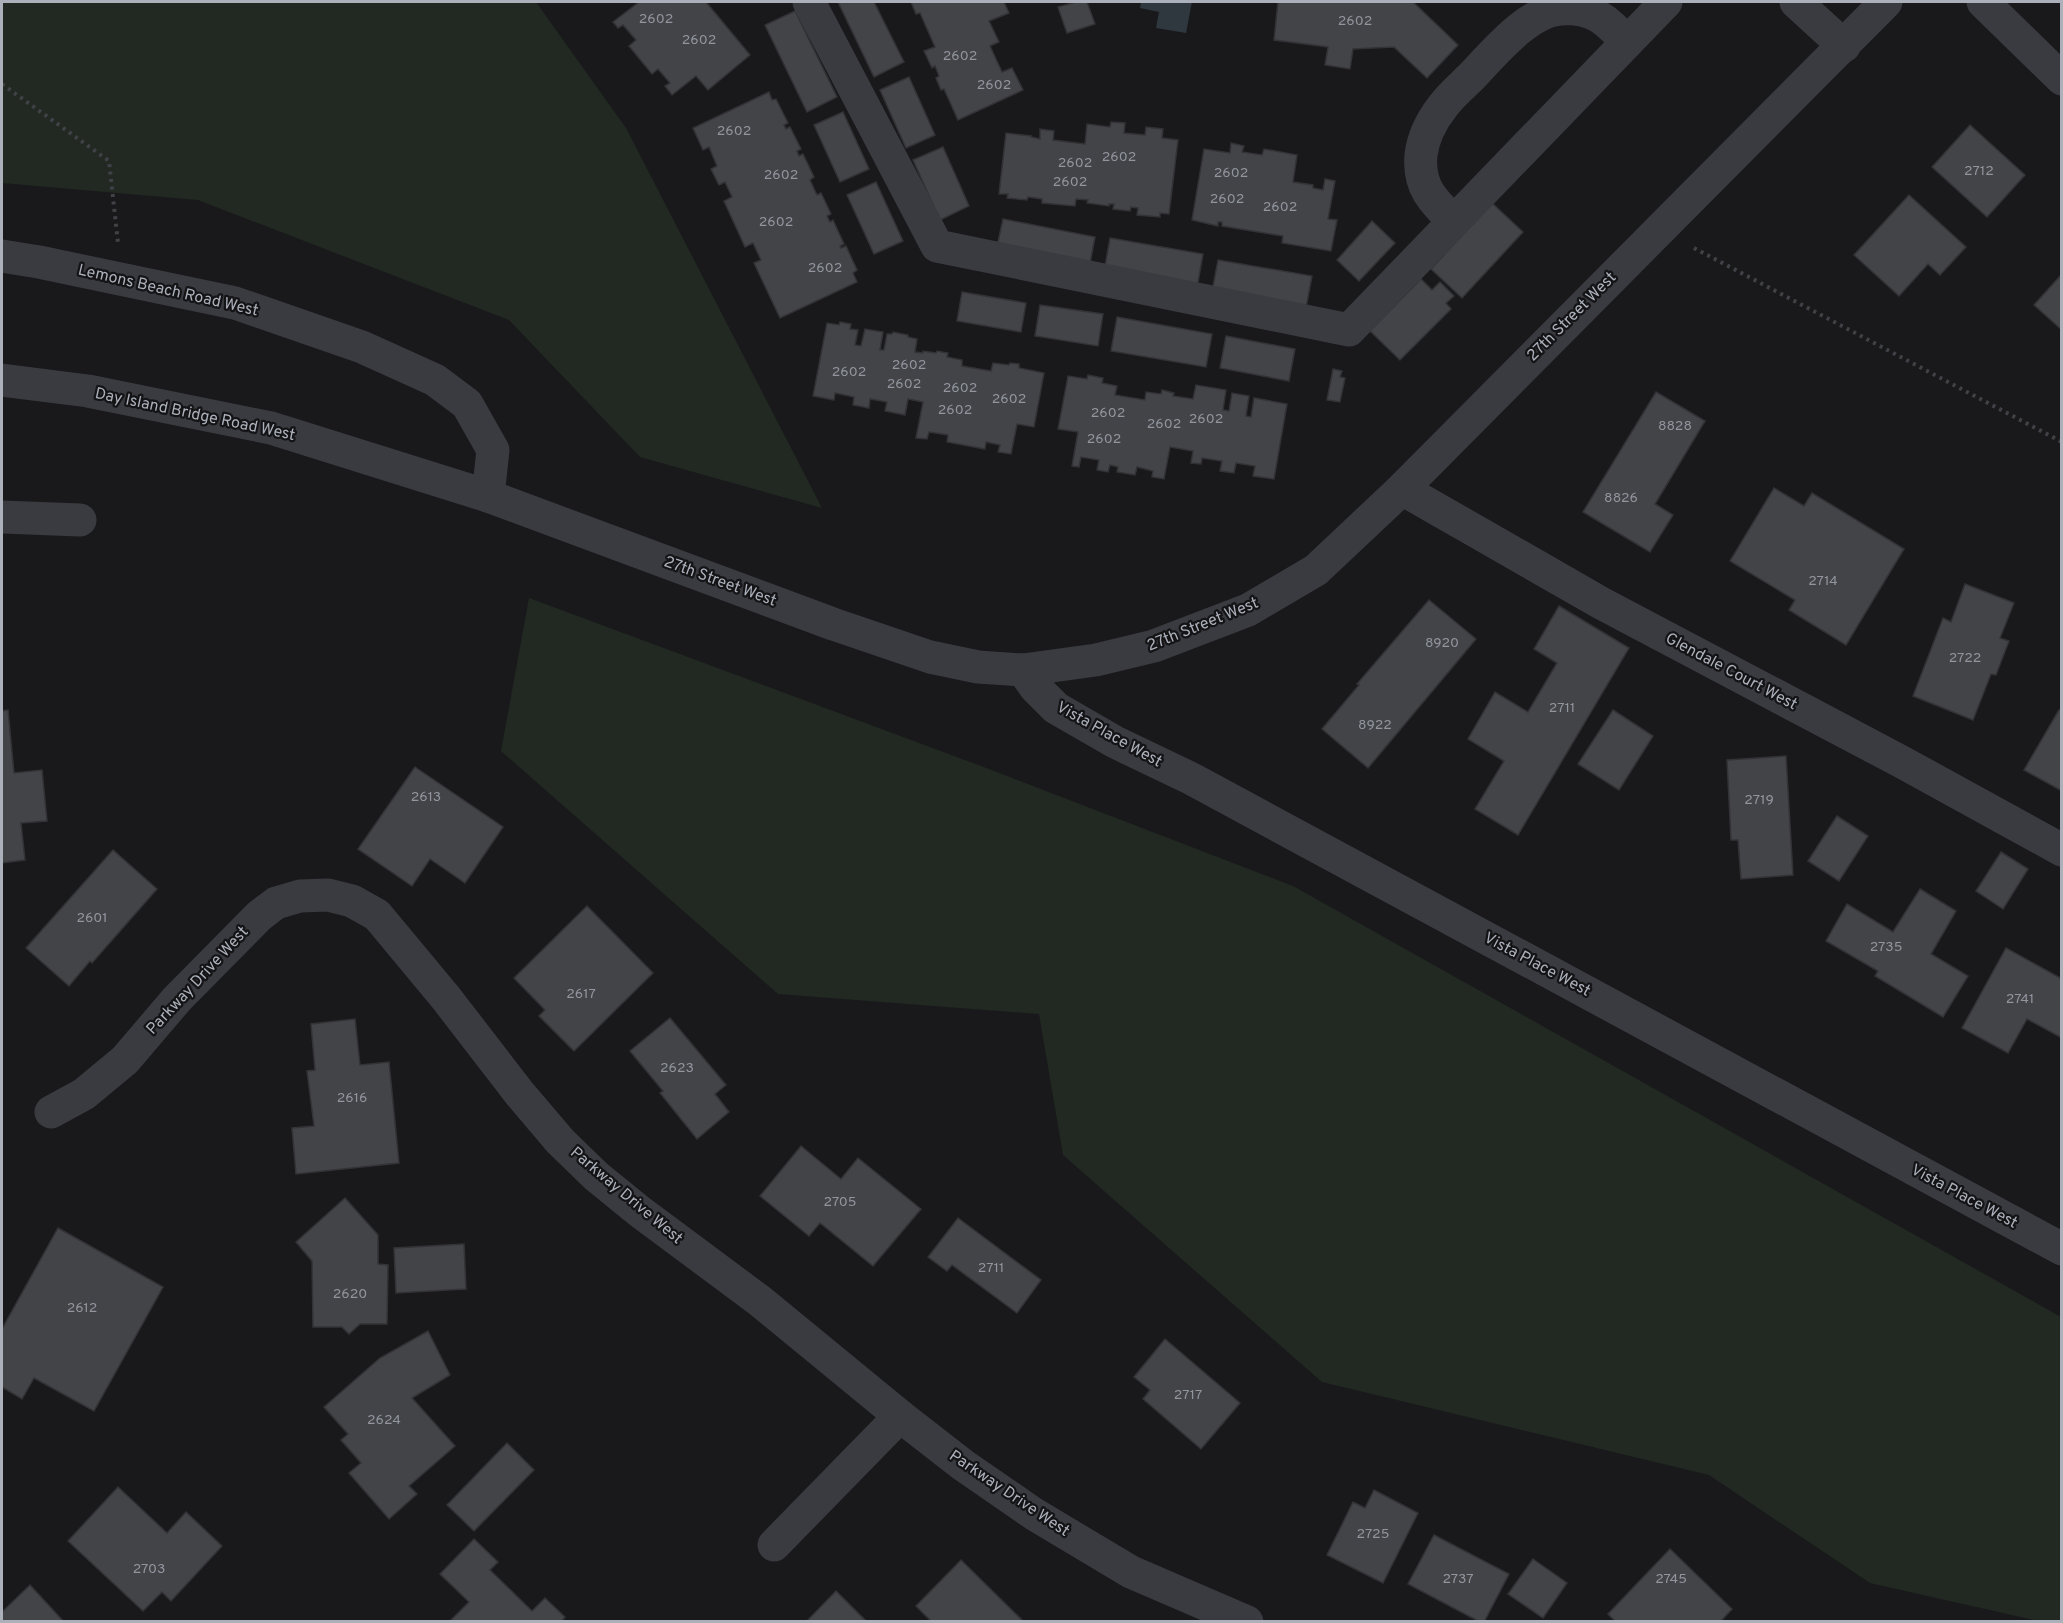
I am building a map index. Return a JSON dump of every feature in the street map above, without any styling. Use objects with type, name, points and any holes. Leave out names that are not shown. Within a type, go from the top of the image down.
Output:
[{"type":"street","points":[[809,2],[937,246],[1349,330],[1666,2]]},
{"type":"street","points":[[1796,2],[1844,46]]},
{"type":"street","name":"27th Street West","points":[[488,496],[833,624],[930,657],[978,668],[1023,670],[1096,660],[1154,646],[1248,610],[1316,570],[1402,489],[1886,2]]},
{"type":"street","points":[[1983,2],[2061,79]]},
{"type":"street","points":[[1454,221],[1432,200],[1424,187],[1421,170],[1421,154],[1426,133],[1443,106],[1504,43],[1544,14],[1559,9],[1578,9],[1594,14],[1605,19],[1627,42]]},
{"type":"street","name":"Lemons Beach Road West","points":[[2,256],[235,303],[362,347],[435,380],[467,404],[493,450],[488,496]]},
{"type":"street","name":"Day Island Bridge Road West","points":[[2,380],[88,391],[271,429],[488,496]]},
{"type":"street","name":"Glendale Court West","points":[[1402,489],[1601,603],[1900,761],[2061,850]]},
{"type":"street","points":[[2,517],[80,520]]},
{"type":"street","name":"Vista Place West","points":[[1023,670],[1035,687],[1056,708],[1100,733],[1192,779],[2061,1249]]},
{"type":"street","name":"Parkway Drive West","points":[[51,1112],[84,1095],[125,1060],[177,999],[259,916],[276,903],[300,896],[328,895],[352,901],[377,915],[560,1141],[639,1211],[760,1301],[963,1465],[1034,1514],[1131,1572],[1247,1622]]},
{"type":"street","points":[[774,1545],[900,1416]]},
{"type":"path","points":[[2,84],[109,161],[122,280]]},
{"type":"path","points":[[1659,229],[2061,442]]},
{"type":"shaded area","points":[[2,2],[536,2],[626,128],[822,508],[640,457],[509,320],[198,200],[2,183]]},
{"type":"shaded area","points":[[1141,2],[1192,2],[1186,33],[1156,28],[1159,12],[1140,8]]},
{"type":"shaded area","points":[[529,598],[989,769],[1293,886],[2061,1317],[2061,1621],[2039,1621],[1870,1583],[1709,1475],[1322,1382],[1063,1155],[1039,1014],[778,994],[501,751]]},
{"type":"building","points":[[639,2],[706,2],[750,55],[708,90],[696,76],[672,95],[665,86],[670,83],[658,69],[652,74],[629,46],[636,40],[623,25],[618,28],[613,22]]},
{"type":"building","points":[[838,2],[874,2],[904,62],[874,77]]},
{"type":"building","points":[[911,2],[1004,2],[1009,13],[989,21],[999,42],[990,46],[1002,72],[1012,68],[1023,90],[958,120],[944,89],[941,90],[936,78],[939,76],[935,66],[932,68],[924,51],[935,47],[920,13],[916,14]]},
{"type":"building","points":[[1076,2],[1087,2],[1095,24],[1067,33],[1058,7]]},
{"type":"building","points":[[1278,2],[1413,2],[1458,45],[1427,78],[1394,47],[1353,49],[1350,69],[1325,65],[1328,47],[1274,40]]},
{"type":"building","points":[[795,11],[837,97],[807,112],[765,25]]},
{"type":"building","points":[[909,77],[935,135],[906,148],[880,90]]},
{"type":"building","points":[[769,92],[772,100],[776,99],[788,123],[784,125],[786,129],[790,127],[801,149],[797,151],[799,156],[803,154],[814,177],[810,180],[817,195],[821,193],[831,214],[827,216],[830,222],[833,220],[844,244],[840,246],[841,248],[846,246],[857,270],[853,273],[857,282],[780,318],[754,263],[761,260],[753,243],[745,247],[724,201],[732,197],[725,182],[719,185],[711,169],[717,166],[709,147],[703,150],[693,128]]},
{"type":"building","points":[[843,112],[869,169],[840,182],[814,125]]},
{"type":"building","points":[[1111,122],[1125,123],[1124,133],[1145,135],[1146,127],[1163,129],[1162,138],[1178,140],[1169,214],[1160,213],[1160,217],[1137,215],[1138,208],[1131,207],[1130,211],[1113,209],[1114,204],[1109,204],[1109,206],[1087,203],[1088,200],[1076,199],[1075,206],[1042,203],[1042,199],[1028,197],[1027,200],[1007,198],[1008,194],[999,194],[1006,133],[1040,139],[1040,129],[1054,131],[1053,140],[1085,144],[1087,124],[1110,127]]},
{"type":"building","points":[[1970,125],[2025,175],[1987,217],[1932,167]]},
{"type":"building","points":[[1231,143],[1244,146],[1242,152],[1262,155],[1264,149],[1297,155],[1293,182],[1313,185],[1313,188],[1323,190],[1325,179],[1335,181],[1328,219],[1337,220],[1331,251],[1282,243],[1283,236],[1222,226],[1222,222],[1218,222],[1218,226],[1192,220],[1204,149],[1230,153]]},
{"type":"building","points":[[943,147],[969,206],[940,220],[913,160]]},
{"type":"building","points":[[876,182],[903,241],[874,254],[847,195]]},
{"type":"building","points":[[1909,195],[1966,247],[1940,275],[1928,264],[1899,296],[1854,255]]},
{"type":"building","points":[[1492,203],[1523,232],[1462,298],[1431,269]]},
{"type":"building","points":[[1003,219],[1095,237],[1089,269],[996,251]]},
{"type":"building","points":[[1372,221],[1395,243],[1359,281],[1337,260]]},
{"type":"building","points":[[1110,238],[1203,254],[1197,288],[1104,272]]},
{"type":"building","points":[[1218,260],[1312,276],[1306,308],[1212,292]]},
{"type":"building","points":[[2062,274],[2062,330],[2034,305]]},
{"type":"building","points":[[1421,279],[1432,290],[1440,282],[1454,296],[1446,303],[1451,309],[1400,360],[1370,331]]},
{"type":"building","points":[[962,292],[1026,303],[1021,332],[957,321]]},
{"type":"building","points":[[1040,305],[1103,314],[1098,346],[1035,336]]},
{"type":"building","points":[[1117,317],[1212,334],[1206,367],[1111,351]]},
{"type":"building","points":[[840,322],[851,324],[850,329],[858,330],[855,345],[861,346],[865,329],[883,332],[880,350],[884,350],[887,334],[893,332],[917,339],[915,352],[948,353],[947,357],[962,360],[962,366],[991,371],[993,363],[1009,365],[1010,363],[1019,364],[1019,368],[1044,373],[1034,427],[1017,424],[1011,454],[998,452],[1000,445],[986,442],[985,449],[947,442],[948,435],[929,432],[927,439],[916,438],[923,402],[908,399],[905,415],[885,411],[887,402],[870,399],[869,408],[853,405],[854,397],[835,393],[834,400],[813,396],[827,323],[839,325]]},
{"type":"building","points":[[1226,336],[1295,349],[1289,381],[1220,368]]},
{"type":"building","points":[[1333,369],[1342,371],[1340,377],[1345,378],[1340,402],[1327,400]]},
{"type":"building","points":[[1088,375],[1103,378],[1102,383],[1117,386],[1115,395],[1145,400],[1146,392],[1161,394],[1162,390],[1174,393],[1173,396],[1193,399],[1196,385],[1226,390],[1223,410],[1229,411],[1232,393],[1249,396],[1246,416],[1251,417],[1254,398],[1287,404],[1274,479],[1253,476],[1255,466],[1236,463],[1234,473],[1220,471],[1222,461],[1202,458],[1201,464],[1191,463],[1193,451],[1170,447],[1164,479],[1152,477],[1153,471],[1137,467],[1135,475],[1117,472],[1118,467],[1110,465],[1108,472],[1097,470],[1099,460],[1081,457],[1079,467],[1072,466],[1078,432],[1058,429],[1068,376],[1087,379]]},
{"type":"building","points":[[1656,392],[1705,421],[1655,504],[1673,515],[1650,552],[1583,512]]},
{"type":"building","points":[[1774,488],[1804,506],[1812,493],[1904,549],[1846,645],[1789,610],[1795,600],[1730,561]]},
{"type":"building","points":[[1965,584],[2014,603],[2000,638],[2009,641],[1996,675],[1991,674],[1973,720],[1913,696],[1943,618],[1951,622]]},
{"type":"building","points":[[1429,600],[1476,639],[1368,768],[1322,729]]},
{"type":"building","points":[[1559,606],[1629,648],[1518,835],[1475,809],[1504,761],[1468,739],[1495,692],[1528,712],[1557,663],[1534,649]]},
{"type":"building","points":[[8,710],[14,773],[42,770],[47,821],[21,823],[25,860],[2,863],[2,711]]},
{"type":"building","points":[[1613,710],[1653,736],[1619,790],[1578,764]]},
{"type":"building","points":[[2059,710],[2062,711],[2062,791],[2024,770]]},
{"type":"building","points":[[1786,756],[1793,875],[1741,879],[1738,840],[1731,840],[1727,760]]},
{"type":"building","points":[[415,767],[503,827],[465,883],[430,859],[412,886],[358,849]]},
{"type":"building","points":[[1837,816],[1868,836],[1839,881],[1808,861]]},
{"type":"building","points":[[113,850],[157,889],[69,986],[26,948]]},
{"type":"building","points":[[2001,852],[2028,869],[2003,909],[1976,891]]},
{"type":"building","points":[[1920,889],[1956,911],[1931,954],[1968,976],[1943,1017],[1875,976],[1878,971],[1826,941],[1847,904],[1893,932]]},
{"type":"building","points":[[587,906],[653,973],[574,1051],[539,1016],[545,1010],[514,978]]},
{"type":"building","points":[[2006,948],[2062,979],[2062,1038],[2027,1019],[2008,1053],[1962,1028]]},
{"type":"building","points":[[670,1018],[726,1085],[715,1094],[729,1112],[697,1139],[660,1093],[663,1091],[630,1051]]},
{"type":"building","points":[[355,1019],[360,1065],[389,1062],[399,1163],[296,1174],[292,1128],[314,1126],[307,1071],[315,1070],[311,1024]]},
{"type":"building","points":[[801,1146],[841,1179],[858,1158],[921,1209],[873,1266],[820,1223],[809,1236],[760,1196]]},
{"type":"building","points":[[345,1198],[378,1235],[378,1264],[388,1265],[387,1324],[360,1324],[349,1334],[342,1327],[313,1327],[312,1261],[296,1242]]},
{"type":"building","points":[[958,1218],[1041,1280],[1017,1313],[952,1265],[947,1271],[928,1257]]},
{"type":"building","points":[[58,1228],[163,1287],[94,1411],[34,1378],[22,1399],[2,1387],[2,1329]]},
{"type":"building","points":[[464,1244],[466,1289],[396,1293],[394,1248]]},
{"type":"building","points":[[428,1331],[450,1375],[412,1398],[455,1446],[409,1486],[417,1494],[389,1519],[349,1473],[361,1463],[341,1440],[348,1434],[324,1407],[380,1358]]},
{"type":"building","points":[[1165,1339],[1240,1403],[1201,1449],[1143,1399],[1150,1390],[1134,1377]]},
{"type":"building","points":[[507,1443],[534,1470],[474,1531],[447,1505]]},
{"type":"building","points":[[118,1487],[167,1533],[186,1512],[222,1546],[171,1601],[162,1592],[143,1611],[68,1541]]},
{"type":"building","points":[[1374,1490],[1418,1513],[1383,1583],[1327,1555],[1353,1502],[1365,1508]]},
{"type":"building","points":[[1434,1535],[1509,1574],[1484,1622],[1408,1584]]},
{"type":"building","points":[[474,1539],[498,1562],[490,1570],[532,1611],[545,1598],[565,1617],[561,1622],[453,1622],[451,1620],[469,1602],[440,1574]]},
{"type":"building","points":[[1670,1549],[1732,1609],[1720,1622],[1616,1622],[1608,1614]]},
{"type":"building","points":[[1533,1559],[1567,1583],[1543,1618],[1508,1594]]},
{"type":"building","points":[[961,1560],[1024,1622],[932,1622],[916,1606]]},
{"type":"building","points":[[30,1585],[64,1622],[2,1622],[2,1612]]},
{"type":"building","points":[[836,1591],[867,1622],[806,1622]]}]
